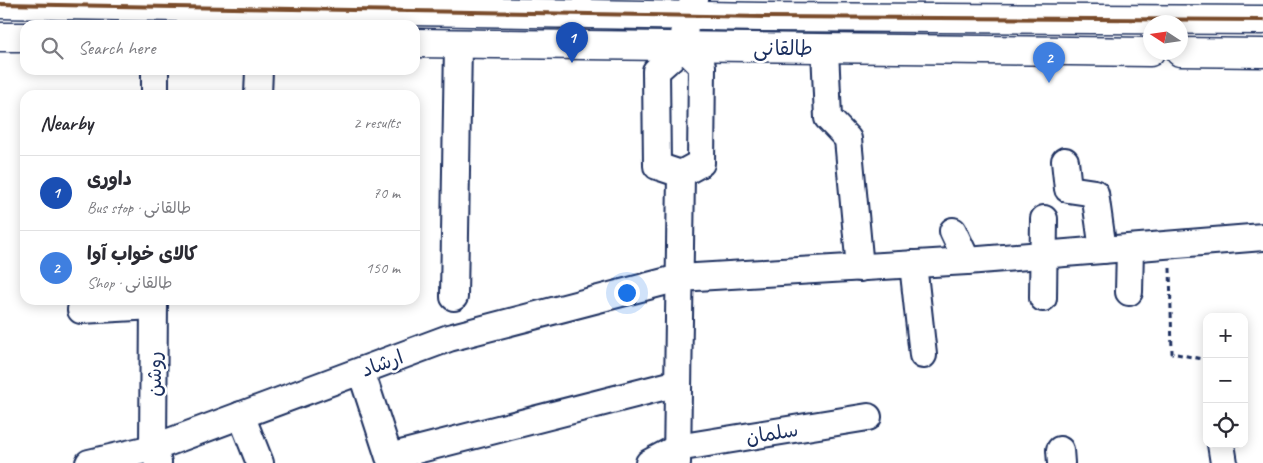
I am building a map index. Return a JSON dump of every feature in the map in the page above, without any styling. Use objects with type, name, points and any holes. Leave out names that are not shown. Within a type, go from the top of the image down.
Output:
[{"type":"main road","name":"طالقانی","points":[[0,4],[684,5],[1263,20]]},
{"type":"main road","points":[[0,37],[20,37]]},
{"type":"main road","name":"طالقانی","points":[[420,43],[1143,52]]},
{"type":"main road","points":[[1188,52],[1263,53]]},
{"type":"street","points":[[683,47],[656,71],[657,166],[680,174],[701,163],[702,66],[683,47],[684,5]]},
{"type":"street","points":[[454,297],[458,44]]},
{"type":"street","points":[[825,49],[828,118],[848,139],[860,268]]},
{"type":"street","points":[[155,75],[155,90]]},
{"type":"street","points":[[258,90],[259,75]]},
{"type":"street","points":[[1065,161],[1068,189],[1095,193],[1103,250]]},
{"type":"street","points":[[677,456],[680,174]]},
{"type":"street","points":[[1043,298],[1044,219]]},
{"type":"street","points":[[953,231],[967,261]]},
{"type":"street","name":"ارشاد","points":[[89,463],[156,456],[241,416],[448,338],[679,278],[967,261],[1263,237]]},
{"type":"street","points":[[1129,292],[1130,248]]},
{"type":"street","points":[[913,264],[923,355]]},
{"type":"street","points":[[81,310],[133,305]]},
{"type":"street","name":"روشن","points":[[154,305],[156,456]]},
{"type":"street","points":[[361,371],[389,457],[678,383]]},
{"type":"street","points":[[241,416],[260,463]]},
{"type":"street","name":"سلمان","points":[[649,463],[868,417]]},
{"type":"street","points":[[1222,448],[1224,463]]},
{"type":"path","points":[[1170,245],[1172,353],[1202,359]]},
{"type":"transit line","points":[[0,4],[763,17],[1263,20]]},
{"type":"place","name":"داوری","points":[[572,63]]},
{"type":"place","name":"کالای خواب آوا","points":[[1049,83]]}]
